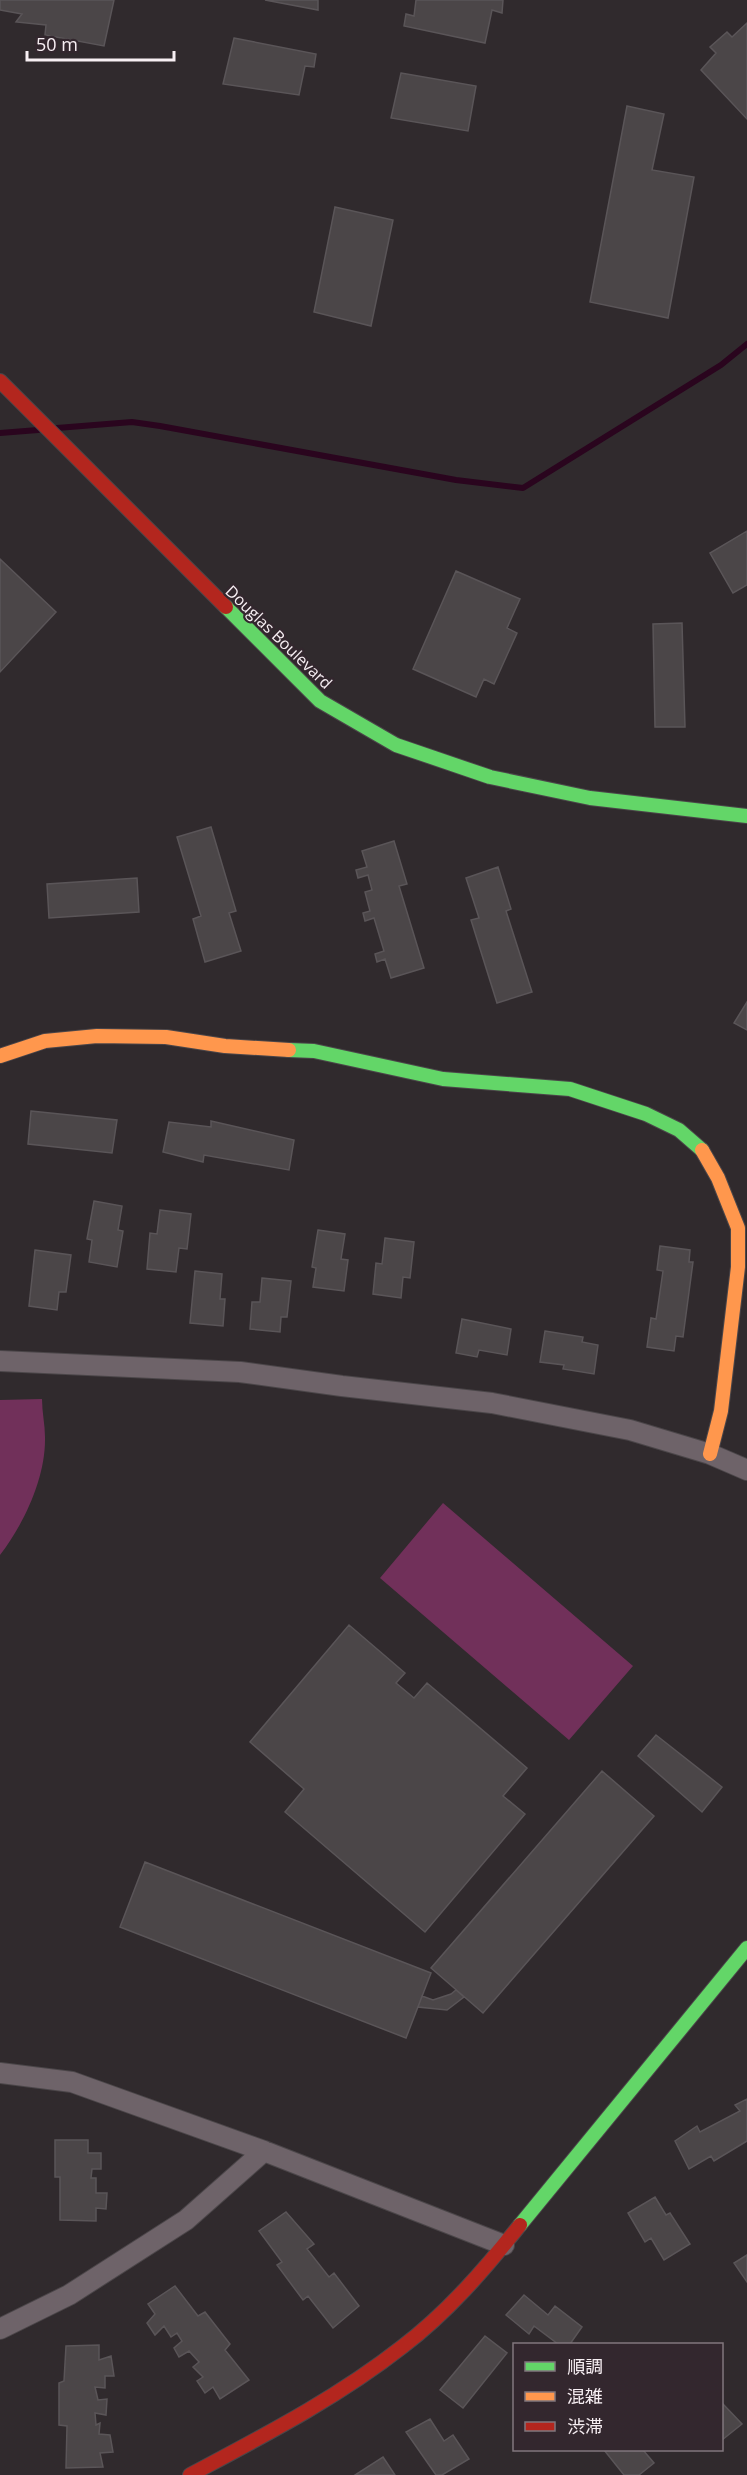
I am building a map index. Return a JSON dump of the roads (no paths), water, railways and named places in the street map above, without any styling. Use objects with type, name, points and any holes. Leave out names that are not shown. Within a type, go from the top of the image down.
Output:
[{"type":"street","name":"Douglas Boulevard","points":[[0,381],[320,701],[396,745],[490,777],[590,798],[747,816]]},
{"type":"street","points":[[0,1056],[45,1041],[98,1036],[165,1037],[225,1046],[314,1051],[443,1079],[520,1087],[570,1089],[646,1114],[679,1130],[701,1149],[718,1178],[738,1228],[738,1267],[721,1411],[710,1454]]},
{"type":"street","points":[[0,1361],[240,1372],[342,1386],[492,1402],[630,1431],[710,1454],[747,1470]]},
{"type":"street","points":[[190,2475],[318,2406],[404,2346],[462,2292],[504,2245],[657,2054],[747,1948]]},
{"type":"street","points":[[0,2073],[72,2082],[264,2151],[504,2245]]},
{"type":"street","points":[[0,2329],[69,2295],[186,2220],[264,2151]]},
{"type":"waterway","points":[[57,428],[132,422],[456,480],[523,488],[721,365],[747,344]]},
{"type":"waterway","points":[[0,433],[38,430]]}]
